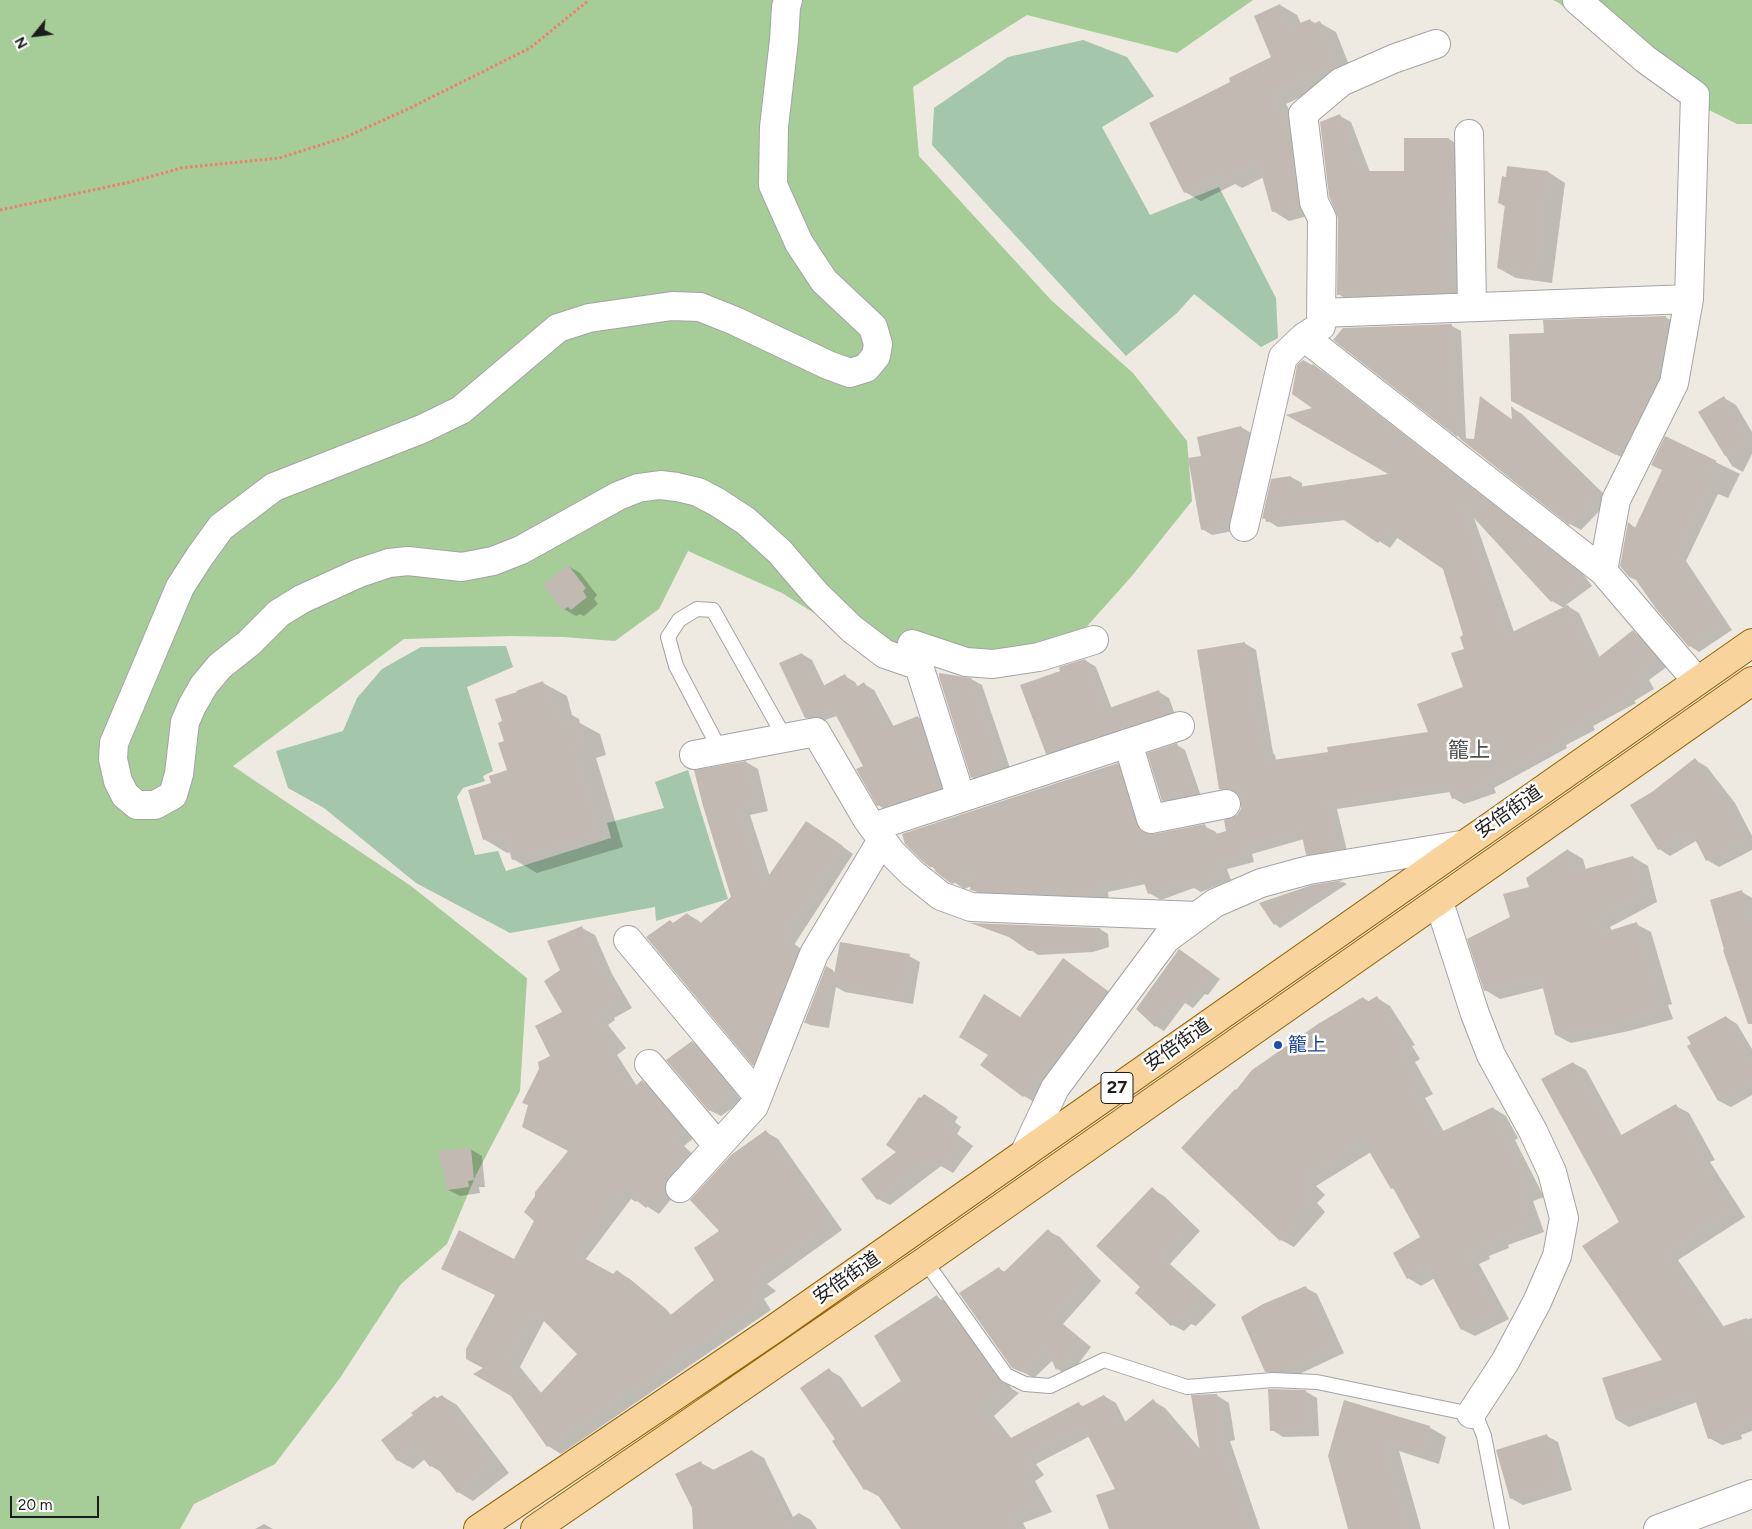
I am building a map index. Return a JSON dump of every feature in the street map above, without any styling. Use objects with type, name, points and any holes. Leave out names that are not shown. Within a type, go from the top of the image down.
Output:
[{"type":"main road","name":"安倍街道","points":[[478,1529],[766,1334],[1461,845],[1752,643]]},
{"type":"main road","name":"安倍街道","points":[[534,1529],[925,1262],[1752,682]]},
{"type":"street","points":[[788,0],[774,127],[773,185],[799,243],[824,281],[873,327],[878,344],[876,356],[866,368],[850,373],[828,365],[735,321],[700,307],[672,306],[589,318],[558,328],[461,410],[422,428],[274,487],[221,527],[180,587],[114,743],[115,766],[118,781],[125,795],[137,805],[155,805],[173,794],[179,774],[185,722],[204,685],[220,666],[250,643],[279,613],[302,599],[359,573],[389,563],[408,561],[462,567],[493,561],[522,550],[618,496],[638,488],[660,485],[698,492],[746,521],[780,552],[816,594],[852,629],[885,654],[920,666]]},
{"type":"street","points":[[1577,0],[1645,59],[1695,95],[1688,299],[1674,383],[1616,500],[1603,572]]},
{"type":"street","points":[[1244,527],[1283,357],[1304,336],[1320,326],[1322,218],[1314,202],[1303,114],[1341,82],[1393,59],[1436,44]]},
{"type":"street","points":[[1469,134],[1472,308]]},
{"type":"street","points":[[1321,313],[1688,299]]},
{"type":"street","points":[[1304,336],[1603,572],[1697,681]]},
{"type":"street","points":[[962,798],[912,644],[966,662],[993,664],[1039,657],[1094,640]]},
{"type":"street","points":[[680,1188],[754,1106],[814,954],[878,834],[962,798],[1180,726]]},
{"type":"street","points":[[694,755],[816,732],[891,852],[912,873],[941,896],[971,907],[1197,916]]},
{"type":"street","points":[[1128,743],[1150,820],[1226,804]]},
{"type":"street","points":[[1025,1152],[1055,1088],[1166,939],[1214,903],[1261,883],[1310,870],[1461,845]]},
{"type":"street","points":[[1440,902],[1475,1014],[1491,1055],[1533,1131],[1548,1164],[1564,1218],[1557,1256],[1536,1302],[1505,1362],[1471,1414]]},
{"type":"street","points":[[628,940],[758,1096]]},
{"type":"street","points":[[649,1064],[718,1146]]},
{"type":"street","points":[[1658,1529],[1752,1494]]},
{"type":"lane","points":[[720,750],[676,666],[668,637],[679,620],[696,609],[713,610],[785,738]]},
{"type":"lane","points":[[925,1262],[1006,1375],[1025,1384],[1050,1386],[1104,1360],[1187,1387],[1273,1380],[1317,1382],[1471,1414],[1478,1420],[1484,1436],[1502,1529]]},
{"type":"path","points":[[0,210],[135,181],[181,168],[278,158],[346,137],[410,108],[530,48],[589,0]]},
{"type":"green space","points":[[0,0],[1253,0],[1177,53],[1027,15],[913,87],[919,156],[1051,300],[1133,373],[1187,441],[1192,501],[1131,577],[1081,633],[1046,665],[859,641],[782,593],[688,551],[659,609],[615,641],[511,636],[404,639],[233,766],[411,886],[527,978],[520,1091],[476,1175],[447,1244],[401,1284],[340,1378],[275,1464],[194,1504],[180,1529],[0,1529]]},
{"type":"green space","points":[[1553,0],[1752,0],[1752,124],[1737,124],[1675,93]]},
{"type":"green space","points":[[1083,40],[1127,57],[1154,96],[1102,127],[1150,215],[1219,187],[1276,298],[1278,338],[1261,347],[1194,294],[1177,313],[1126,356],[932,145],[934,108],[1008,57]]},
{"type":"green space","points":[[506,646],[513,667],[467,687],[493,771],[483,776],[485,781],[463,788],[457,797],[475,855],[498,851],[506,871],[611,838],[607,823],[664,808],[655,782],[688,770],[728,899],[656,921],[655,907],[510,933],[416,883],[324,808],[288,788],[276,751],[343,731],[357,698],[382,669],[421,647]]},
{"type":"building","points":[[1280,4],[1290,27],[1310,19],[1312,24],[1320,21],[1337,66],[1270,94],[1289,132],[1299,205],[1272,212],[1258,162],[1224,180],[1221,174],[1184,193],[1149,123],[1230,82],[1229,78],[1271,57],[1254,16]]},
{"type":"building","points":[[1340,114],[1361,171],[1404,171],[1404,138],[1449,138],[1450,152],[1454,152],[1455,234],[1448,234],[1450,292],[1370,295],[1373,292],[1337,295],[1338,218],[1329,196],[1320,122]]},
{"type":"building","points":[[1507,166],[1548,171],[1535,274],[1497,268],[1505,204],[1498,203],[1502,176],[1506,177]]},
{"type":"building","points":[[1666,316],[1665,346],[1643,410],[1623,450],[1620,449],[1616,455],[1511,401],[1509,334],[1544,333],[1543,320]]},
{"type":"building","points":[[1452,324],[1457,437],[1333,340],[1343,328]]},
{"type":"building","points":[[1303,360],[1313,364],[1572,566],[1582,580],[1551,602],[1461,504],[1506,635],[1568,605],[1594,661],[1633,630],[1658,659],[1638,673],[1643,682],[1624,694],[1625,697],[1582,720],[1584,724],[1555,738],[1557,742],[1484,782],[1486,787],[1452,799],[1447,785],[1327,804],[1338,849],[1306,855],[1301,831],[1241,848],[1244,855],[1217,863],[1221,874],[1189,886],[1187,880],[1148,894],[1142,877],[1097,886],[1098,896],[974,891],[970,890],[972,875],[952,884],[949,882],[936,872],[933,867],[922,861],[905,844],[902,834],[1118,763],[1136,824],[1140,830],[1147,834],[1154,834],[1205,824],[1209,836],[1226,831],[1224,820],[1237,815],[1241,809],[1241,801],[1238,794],[1231,789],[1219,789],[1197,650],[1245,642],[1262,748],[1265,747],[1266,761],[1328,752],[1327,747],[1428,732],[1417,704],[1463,687],[1451,653],[1464,649],[1460,637],[1463,635],[1443,569],[1387,531],[1378,543],[1335,514],[1266,522],[1265,518],[1262,519],[1271,479],[1291,476],[1291,488],[1388,474],[1286,415],[1312,408],[1292,394],[1297,365]]},
{"type":"building","points":[[1480,396],[1512,420],[1511,406],[1599,493],[1569,525],[1459,438],[1474,439]]},
{"type":"building","points":[[1724,396],[1750,440],[1725,456],[1698,412]]},
{"type":"building","points":[[1241,426],[1246,450],[1229,525],[1201,530],[1188,458],[1201,456],[1197,437]]},
{"type":"building","points":[[1665,436],[1717,461],[1704,469],[1715,474],[1677,555],[1723,624],[1689,647],[1657,610],[1636,580],[1629,577],[1620,566],[1628,522],[1635,528],[1662,470],[1651,465]]},
{"type":"building","points":[[568,565],[586,588],[583,591],[587,597],[571,610],[568,607],[563,610],[543,585]]},
{"type":"building","points":[[802,653],[819,688],[845,674],[853,689],[864,682],[888,728],[918,716],[941,788],[891,805],[890,800],[877,806],[856,769],[863,766],[832,708],[813,717],[805,718],[779,663]]},
{"type":"building","points":[[1085,659],[1104,710],[1159,690],[1167,714],[1046,754],[1020,685],[1060,671],[1059,667]]},
{"type":"building","points":[[939,673],[971,678],[1002,768],[971,778]]},
{"type":"building","points":[[543,681],[550,706],[556,704],[562,724],[577,719],[583,742],[573,745],[600,834],[512,860],[504,833],[483,840],[468,790],[491,783],[489,776],[507,770],[498,743],[504,741],[498,723],[502,721],[495,699]]},
{"type":"building","points":[[1177,743],[1194,794],[1162,801],[1147,753]]},
{"type":"building","points":[[1695,758],[1724,795],[1746,840],[1706,861],[1691,831],[1658,850],[1630,805],[1652,792]]},
{"type":"building","points":[[746,761],[757,805],[739,809],[763,884],[806,821],[843,846],[784,937],[800,948],[753,1066],[646,937],[670,920],[673,923],[687,913],[697,926],[731,897],[694,770]]},
{"type":"building","points":[[1568,849],[1574,872],[1633,856],[1643,894],[1596,918],[1602,933],[1637,922],[1658,996],[1654,997],[1659,1011],[1614,1024],[1555,1035],[1540,977],[1484,991],[1467,939],[1510,917],[1503,894],[1529,887],[1526,878]]},
{"type":"building","points":[[1343,880],[1274,925],[1259,903],[1312,885]]},
{"type":"building","points":[[1742,890],[1752,926],[1752,1024],[1748,1024],[1723,950],[1710,900]]},
{"type":"building","points":[[970,923],[1100,928],[1102,943],[1085,949],[1029,951],[1009,937]]},
{"type":"building","points":[[582,926],[600,966],[620,1000],[602,1010],[604,1013],[596,1017],[614,1040],[605,1048],[632,1089],[642,1080],[684,1129],[672,1138],[689,1154],[646,1208],[626,1192],[623,1196],[618,1192],[573,1252],[613,1274],[617,1270],[654,1300],[667,1318],[714,1280],[694,1248],[719,1231],[690,1200],[731,1155],[766,1130],[831,1223],[755,1276],[765,1283],[752,1292],[759,1303],[547,1447],[511,1396],[473,1374],[483,1368],[466,1359],[466,1349],[495,1295],[441,1269],[459,1230],[514,1259],[534,1221],[524,1212],[535,1196],[535,1192],[568,1151],[522,1127],[528,1105],[522,1103],[539,1069],[538,1062],[550,1056],[535,1026],[562,1012],[544,981],[560,970],[547,941]],"holes":[[[533,1310],[577,1354],[538,1396],[508,1359]]]},
{"type":"building","points":[[840,942],[910,954],[902,998],[832,986]]},
{"type":"building","points":[[1179,949],[1212,973],[1199,991],[1197,990],[1184,1004],[1177,998],[1155,1027],[1136,1009]]},
{"type":"building","points":[[1063,958],[1108,991],[1023,1097],[980,1065],[988,1055],[959,1037],[984,994],[1020,1017]]},
{"type":"building","points":[[826,966],[833,970],[824,1026],[804,1023]]},
{"type":"building","points":[[1377,996],[1402,1037],[1400,1039],[1408,1051],[1402,1055],[1421,1086],[1413,1090],[1437,1134],[1493,1107],[1505,1131],[1502,1132],[1531,1189],[1520,1193],[1531,1224],[1496,1238],[1497,1241],[1476,1248],[1478,1252],[1467,1256],[1496,1311],[1461,1330],[1427,1267],[1407,1279],[1393,1253],[1420,1237],[1393,1188],[1391,1189],[1363,1141],[1303,1178],[1312,1186],[1304,1195],[1313,1203],[1280,1241],[1181,1148],[1236,1090],[1252,1070],[1318,1024],[1363,997],[1367,1002]]},
{"type":"building","points":[[1726,1016],[1752,1061],[1752,1082],[1718,1101],[1687,1046],[1691,1044],[1687,1037]]},
{"type":"building","points":[[692,1041],[728,1084],[725,1086],[731,1094],[709,1111],[666,1060]]},
{"type":"building","points":[[1573,1062],[1616,1138],[1676,1104],[1703,1153],[1699,1155],[1733,1210],[1666,1253],[1718,1328],[1747,1318],[1752,1333],[1752,1420],[1729,1428],[1730,1432],[1708,1439],[1693,1393],[1616,1420],[1602,1378],[1662,1360],[1582,1246],[1619,1222],[1541,1079]]},
{"type":"building","points":[[924,1094],[947,1109],[944,1115],[950,1120],[946,1126],[962,1138],[941,1167],[930,1159],[877,1200],[861,1179],[896,1152],[886,1145],[919,1097],[921,1098]]},
{"type":"building","points":[[471,1148],[474,1180],[468,1181],[469,1187],[447,1190],[438,1151]]},
{"type":"building","points":[[1152,1187],[1189,1224],[1159,1256],[1205,1297],[1183,1321],[1179,1318],[1171,1326],[1135,1293],[1140,1287],[1096,1246]]},
{"type":"building","points":[[1048,1229],[1090,1274],[1052,1316],[1080,1340],[1056,1370],[1047,1349],[1021,1372],[1012,1368],[959,1293],[999,1267],[1003,1273]]},
{"type":"building","points":[[1306,1286],[1334,1347],[1281,1372],[1265,1372],[1241,1317],[1263,1304]]},
{"type":"building","points":[[937,1295],[999,1380],[1007,1385],[982,1408],[1007,1440],[1079,1402],[1081,1407],[1104,1395],[1120,1426],[1153,1399],[1201,1457],[1191,1395],[1217,1394],[1223,1433],[1218,1434],[1250,1529],[1109,1529],[1096,1495],[1115,1489],[1083,1426],[1024,1457],[1032,1467],[1023,1474],[1040,1504],[1011,1516],[1017,1529],[901,1529],[871,1485],[864,1490],[832,1441],[835,1439],[800,1388],[829,1368],[857,1411],[901,1381],[874,1336]]},
{"type":"building","points":[[1268,1389],[1306,1390],[1308,1430],[1270,1431]]},
{"type":"building","points":[[442,1395],[494,1464],[457,1493],[434,1464],[430,1467],[414,1447],[397,1461],[381,1440],[413,1415],[411,1413],[434,1396],[437,1398]]},
{"type":"building","points":[[1344,1400],[1430,1426],[1422,1456],[1383,1443],[1408,1529],[1348,1529],[1328,1456]]},
{"type":"building","points":[[1547,1434],[1561,1484],[1510,1499],[1496,1450]]},
{"type":"building","points":[[752,1450],[792,1529],[693,1529],[692,1508],[675,1474],[701,1461],[707,1473]]},
{"type":"place","name":"籠上","points":[[1278,1045]]},
{"type":"district","name":"籠上","points":[[1469,751]]}]
